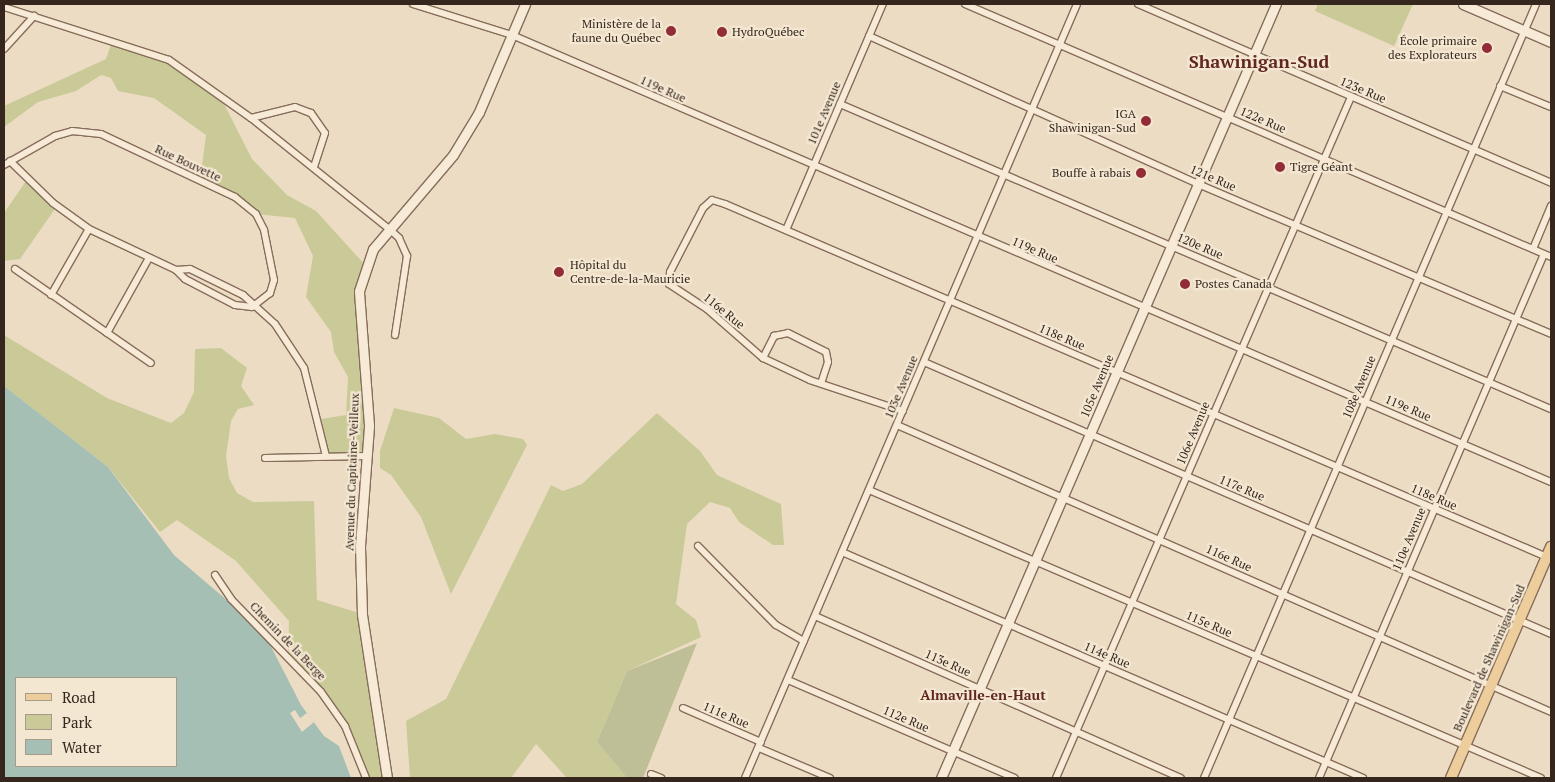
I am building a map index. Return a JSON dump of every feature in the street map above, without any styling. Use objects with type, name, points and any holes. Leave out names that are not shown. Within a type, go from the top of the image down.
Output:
[{"type":"main road","name":"Boulevard de Shawinigan-Sud","points":[[1450,778],[1551,547]]},
{"type":"street","name":"119e Rue","points":[[413,4],[512,35],[813,168],[1551,482]]},
{"type":"street","name":"Avenue du Capitaine-Veilleux","points":[[387,778],[362,614],[360,546],[367,456],[368,394],[358,304],[369,257],[388,228],[453,154],[479,112],[525,4]]},
{"type":"street","name":"101e Avenue","points":[[786,230],[883,4]]},
{"type":"street","name":"122e Rue","points":[[965,4],[1551,257]]},
{"type":"street","name":"103e Avenue","points":[[745,778],[1078,4]]},
{"type":"street","name":"123e Rue","points":[[1138,4],[1551,183]]},
{"type":"street","name":"105e Avenue","points":[[941,778],[1276,4]]},
{"type":"street","points":[[1463,4],[1551,42]]},
{"type":"street","name":"108e Avenue","points":[[1204,778],[1536,4]]},
{"type":"street","points":[[4,8],[169,60],[251,118],[388,228],[399,238],[407,256],[395,334]]},
{"type":"street","points":[[4,49],[34,16]]},
{"type":"street","name":"121e Rue","points":[[869,36],[1198,184],[1551,334]]},
{"type":"street","points":[[1500,86],[1551,107]]},
{"type":"street","name":"106e Avenue","points":[[1056,778],[1350,97]]},
{"type":"street","name":"120e Rue","points":[[840,104],[1551,409]]},
{"type":"street","points":[[251,118],[295,107],[310,113],[325,133],[314,167]]},
{"type":"street","name":"Rue Bouvette","points":[[4,165],[56,136],[72,131],[101,134],[235,197],[256,214],[264,230],[274,280],[270,293],[252,307]]},
{"type":"street","points":[[10,161],[53,203],[89,229],[176,270],[185,279],[235,305],[252,307]]},
{"type":"street","name":"118e Rue","points":[[669,284],[670,272],[703,208],[712,200],[786,230],[1547,557]]},
{"type":"street","points":[[1533,249],[1551,206]]},
{"type":"street","points":[[51,295],[89,229]]},
{"type":"street","name":"110e Avenue","points":[[1319,778],[1544,254]]},
{"type":"street","points":[[107,333],[149,258]]},
{"type":"street","points":[[15,269],[151,363]]},
{"type":"street","points":[[176,270],[190,269],[243,295],[252,307],[275,324],[304,368],[326,456]]},
{"type":"street","name":"116e Rue","points":[[669,284],[707,309],[763,358],[821,383],[903,411]]},
{"type":"street","points":[[763,358],[774,336],[788,333],[826,352],[828,362],[821,383]]},
{"type":"street","name":"117e Rue","points":[[924,362],[1551,634]]},
{"type":"street","name":"116e Rue","points":[[897,425],[1551,712]]},
{"type":"street","points":[[265,458],[367,456]]},
{"type":"street","name":"115e Rue","points":[[869,490],[1034,563],[1541,778]]},
{"type":"street","points":[[698,546],[776,625],[804,641]]},
{"type":"street","name":"114e Rue","points":[[842,552],[1363,778]]},
{"type":"street","name":"Chemin de la Berge","points":[[215,576],[232,599],[321,692],[344,726],[366,778]]},
{"type":"street","name":"113e Rue","points":[[815,616],[1181,778]]},
{"type":"street","name":"112e Rue","points":[[788,680],[1015,778]]},
{"type":"street","name":"111e Rue","points":[[683,708],[830,778]]},
{"type":"street","points":[[651,774],[661,778]]},
{"type":"green space","points":[[1318,4],[1413,4],[1394,46],[1315,11]]},
{"type":"green space","points":[[113,39],[169,60],[220,96],[252,159],[287,195],[316,211],[366,266],[361,279],[367,456],[326,456],[315,420],[346,415],[348,377],[334,352],[331,332],[306,297],[313,256],[295,218],[256,214],[235,197],[200,181],[206,135],[154,98],[118,91],[111,78],[101,75],[76,91],[38,102],[4,127],[4,106],[106,59]]},
{"type":"green space","points":[[26,181],[57,206],[20,259],[4,261],[4,213]]},
{"type":"green space","points":[[4,335],[107,398],[171,423],[184,413],[194,392],[195,349],[221,348],[247,368],[241,386],[254,405],[238,409],[231,421],[226,456],[229,478],[237,493],[253,502],[314,501],[317,600],[362,614],[387,778],[366,778],[345,726],[288,653],[289,621],[236,561],[177,520],[160,532],[108,467],[4,386]]},
{"type":"green space","points":[[394,408],[439,418],[466,439],[495,434],[523,439],[527,445],[451,594],[421,517],[391,475],[380,468],[380,451]]},
{"type":"green space","points":[[657,413],[700,451],[717,475],[781,504],[784,545],[773,545],[739,522],[730,508],[710,502],[687,524],[676,604],[696,620],[701,637],[627,671],[597,742],[627,778],[567,778],[536,744],[511,778],[410,778],[406,721],[446,699],[551,485],[563,491],[582,484]]},
{"type":"green space","points":[[697,643],[643,778],[627,778],[597,742],[627,671]]},
{"type":"water","points":[[4,386],[108,467],[174,555],[263,631],[301,705],[324,736],[339,746],[351,778],[4,778]]},
{"type":"pier","points":[[295,710],[300,718],[307,713],[314,722],[302,732],[290,713]]},
{"type":"place","name":"Ministère de la faune du Québec","points":[[671,31]]},
{"type":"place","name":"HydroQuébec","points":[[722,32]]},
{"type":"place","name":"École primaire des Explorateurs","points":[[1487,48]]},
{"type":"place","name":"IGA Shawinigan-Sud","points":[[1146,121]]},
{"type":"place","name":"Tigre Géant","points":[[1280,167]]},
{"type":"place","name":"Bouffe à rabais","points":[[1141,173]]},
{"type":"place","name":"Hôpital du Centre-de-la-Mauricie","points":[[559,272]]},
{"type":"place","name":"Postes Canada","points":[[1185,284]]},
{"type":"district","name":"Shawinigan-Sud","points":[[1259,61]]},
{"type":"district","name":"Almaville-en-Haut","points":[[983,695]]}]
